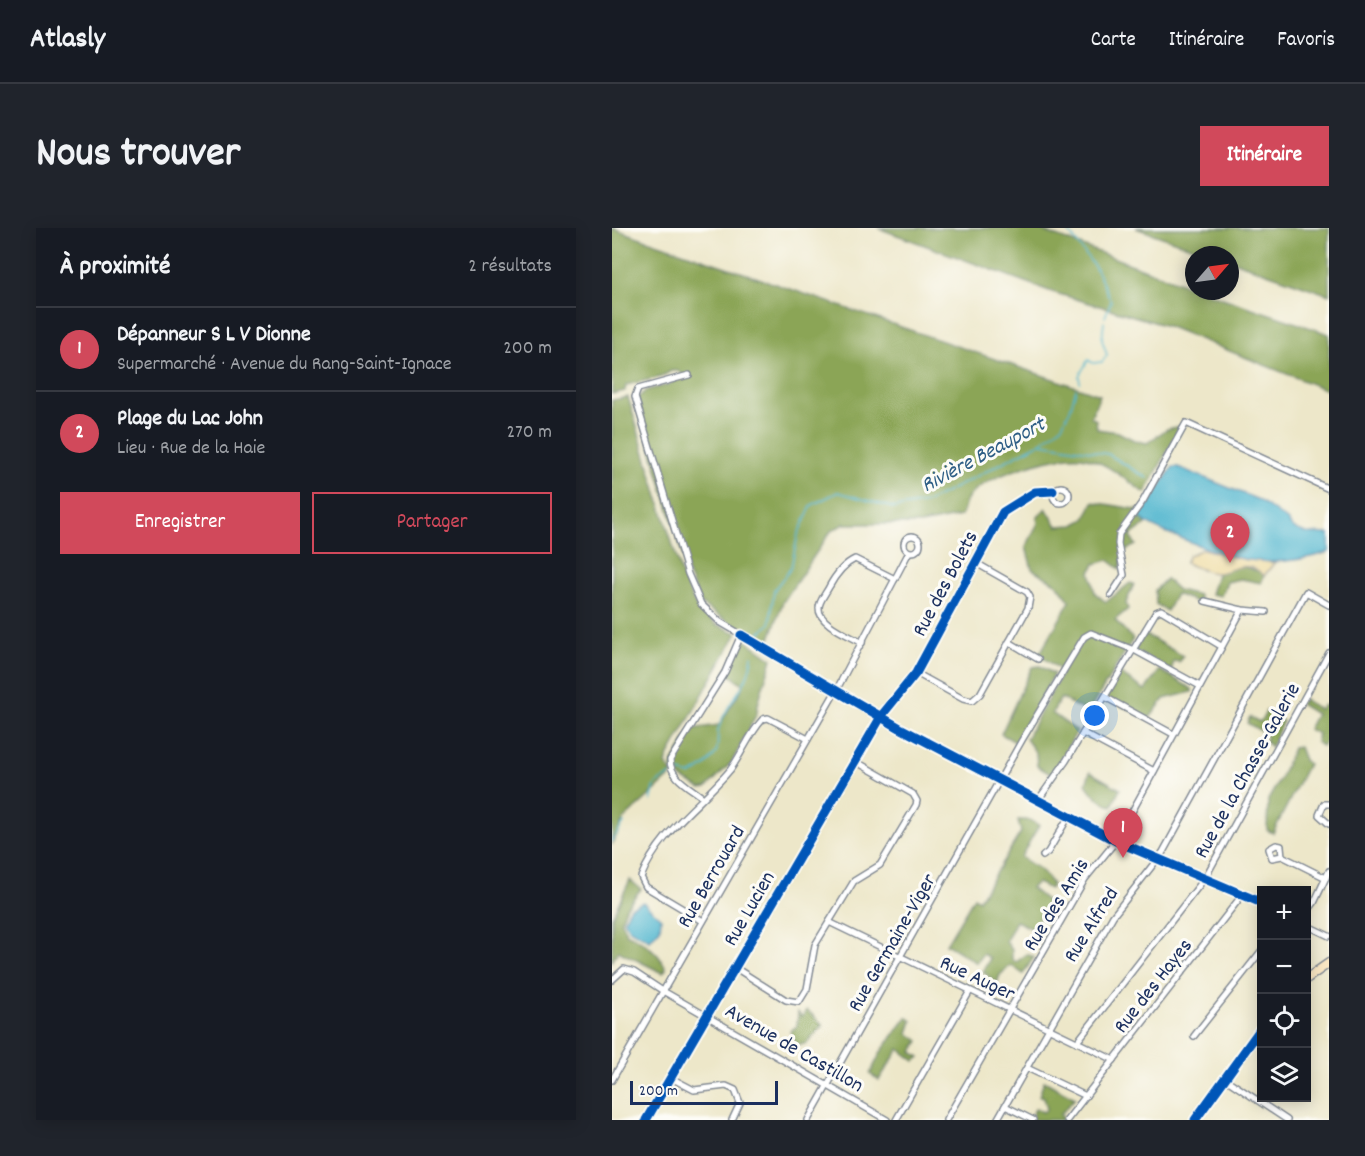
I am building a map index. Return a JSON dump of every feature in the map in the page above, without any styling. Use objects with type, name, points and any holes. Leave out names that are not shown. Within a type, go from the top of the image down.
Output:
[{"type":"street","points":[[689,375],[638,389],[635,397],[673,526],[701,604],[720,622],[882,715],[1116,841],[1257,901]]},
{"type":"street","points":[[1111,595],[1124,575],[1118,544],[1119,534],[1143,501],[1186,423],[1329,489]]},
{"type":"street","name":"Rue des Bolets","points":[[882,715],[916,673],[1003,512],[1035,492],[1053,491]]},
{"type":"street","name":"Rue Berrouard","points":[[612,1080],[837,689],[909,552]]},
{"type":"street","points":[[862,643],[826,621],[820,614],[819,606],[832,582],[847,562],[855,559],[896,579]]},
{"type":"street","points":[[916,673],[963,699],[972,701],[980,694],[1028,608],[1030,597],[1023,589],[976,563]]},
{"type":"street","name":"Rue Alfred","points":[[997,1120],[1113,916],[1158,859],[1306,592],[1329,605]]},
{"type":"street","points":[[1204,601],[1242,610],[1266,612]]},
{"type":"street","points":[[1039,799],[1083,734],[1158,610],[1221,646]]},
{"type":"street","name":"Rue des Amis","points":[[946,1120],[1085,879],[1116,841],[1242,610]]},
{"type":"street","name":"Rue Germaine-Viger","points":[[808,1120],[1084,637],[1091,633],[1134,650]]},
{"type":"street","points":[[702,797],[676,776],[671,770],[670,760],[725,672],[741,635]]},
{"type":"street","points":[[1009,642],[1038,659]]},
{"type":"street","points":[[1134,650],[1200,686]]},
{"type":"street","name":"Rue de la Chasse-Galerie","points":[[1077,1042],[1205,878],[1329,653]]},
{"type":"street","points":[[1105,697],[1173,734]]},
{"type":"street","name":"Rue Lucien","points":[[646,1120],[882,715]]},
{"type":"street","points":[[703,921],[641,881],[646,864],[672,826],[730,769],[763,719],[768,718],[808,739]]},
{"type":"street","points":[[1083,734],[1154,771]]},
{"type":"street","points":[[734,968],[786,1000],[799,1002],[807,989],[815,945],[854,881],[885,859],[917,801],[909,791],[855,761]]},
{"type":"street","points":[[1329,804],[1324,804],[1319,815],[1329,824]]},
{"type":"street","points":[[1043,856],[1048,852],[1069,816]]},
{"type":"street","points":[[1282,856],[1326,878]]},
{"type":"street","points":[[1311,907],[1329,871]]},
{"type":"street","name":"Rue des Hayes","points":[[1067,1120],[1243,894]]},
{"type":"street","name":"Rue Auger","points":[[829,922],[1114,1060]]},
{"type":"street","points":[[1311,927],[1329,936]]},
{"type":"street","points":[[1194,1036],[1257,956]]},
{"type":"street","points":[[1311,976],[1329,963]]},
{"type":"street","name":"Avenue de Castillon","points":[[612,980],[624,969],[634,972],[887,1120]]},
{"type":"street","points":[[896,1120],[970,991]]},
{"type":"street","points":[[1195,1120],[1257,1034]]},
{"type":"street","points":[[1027,1068],[1086,1096]]},
{"type":"street","points":[[671,1078],[694,1090],[726,1086],[735,1090],[740,1103],[732,1120]]},
{"type":"street","points":[[1224,1078],[1287,1120]]},
{"type":"street","points":[[1005,1106],[1033,1120]]},
{"type":"green space","points":[[612,228],[1100,395],[1091,417],[1096,420],[1097,429],[1118,432],[1136,441],[1147,443],[1167,429],[1181,426],[1145,493],[1098,462],[1081,457],[1069,457],[1022,468],[991,480],[970,495],[961,516],[921,524],[844,524],[831,531],[783,602],[767,647],[701,604],[688,574],[636,399],[647,390],[668,385],[683,375],[678,371],[671,371],[661,377],[626,385],[625,391],[612,394]]},
{"type":"green space","points":[[878,228],[1035,228],[1185,285],[1185,300],[1229,300],[1329,334],[1329,391],[1167,326],[1052,292]]},
{"type":"green space","points":[[1136,228],[1329,228],[1329,295],[1239,263],[1239,246],[1188,246]]},
{"type":"green space","points":[[628,397],[682,576],[696,606],[716,624],[737,633],[669,755],[666,764],[673,774],[624,819],[612,845],[612,400]]},
{"type":"green space","points":[[1093,502],[1141,510],[1146,524],[1130,536],[1136,545],[1124,551],[1120,569],[1108,560],[1095,564],[1090,572],[1095,593],[1106,602],[1130,583],[1134,584],[1126,603],[1128,609],[1115,620],[1133,639],[1088,713],[1061,698],[1052,713],[1077,731],[1052,775],[1037,766],[1036,753],[1026,739],[1061,675],[1058,668],[1039,655],[1070,601],[1057,584],[1032,569],[1026,547],[1038,523],[1037,518],[1046,508],[1057,526],[1074,525],[1085,519]]},
{"type":"green space","points":[[1238,565],[1261,572],[1264,576],[1261,583],[1241,579],[1227,582],[1221,596],[1211,594],[1217,574]]},
{"type":"green space","points":[[1166,579],[1178,590],[1199,595],[1199,603],[1176,594],[1167,611],[1156,604],[1155,590]]},
{"type":"green space","points":[[1143,633],[1183,656],[1179,662],[1174,661],[1171,671],[1134,651]]},
{"type":"green space","points":[[744,639],[772,659],[757,713],[732,762],[706,788],[701,789],[680,777],[672,768],[673,761],[691,729],[719,725],[741,690],[742,683],[725,672]]},
{"type":"green space","points":[[1040,666],[1054,674],[1017,743],[1001,734],[1032,667]]},
{"type":"green space","points":[[1160,670],[1192,689],[1192,692],[1164,699],[1149,719],[1105,698],[1119,673],[1145,690]]},
{"type":"green space","points":[[1303,699],[1319,709],[1324,705],[1329,707],[1329,738],[1322,746],[1316,742],[1318,734],[1308,729],[1316,714],[1300,704]]},
{"type":"green space","points":[[1266,711],[1283,721],[1271,747],[1266,742],[1266,734],[1247,723],[1250,717],[1260,722]]},
{"type":"green space","points":[[1299,747],[1308,764],[1273,833],[1267,830],[1268,800],[1293,748]]},
{"type":"green space","points":[[1090,772],[1120,789],[1112,806],[1101,801],[1086,784]]},
{"type":"green space","points":[[1018,820],[1030,820],[1039,825],[1021,857],[1043,872],[1052,884],[1050,889],[1037,883],[1031,888],[1048,902],[1033,929],[1016,921],[1006,941],[1012,950],[1012,959],[1016,962],[1027,954],[1034,957],[1023,974],[1011,965],[1000,975],[997,983],[983,972],[990,958],[983,954],[977,963],[946,944],[974,897],[979,900],[1021,832]]},
{"type":"green space","points":[[630,880],[641,889],[627,906],[621,921],[626,933],[655,952],[666,969],[663,973],[618,951],[612,962],[612,917]]},
{"type":"green space","points":[[807,1010],[823,1025],[806,1044],[796,1045],[790,1031],[797,1026],[798,1012],[802,1017]]},
{"type":"green space","points":[[907,1017],[912,1021],[908,1033],[919,1041],[912,1052],[920,1057],[915,1061],[899,1049],[879,1080],[870,1074],[881,1052]]},
{"type":"green space","points":[[1044,1081],[1075,1098],[1060,1115],[1066,1120],[1031,1120],[1035,1108],[1043,1112],[1047,1109],[1044,1097],[1039,1096]]},
{"type":"sand","points":[[1203,549],[1246,560],[1275,562],[1264,576],[1246,567],[1214,573],[1185,563],[1189,555]]},
{"type":"water","points":[[1173,467],[1259,500],[1287,520],[1293,528],[1306,533],[1329,534],[1329,552],[1289,561],[1253,560],[1218,552],[1152,526],[1139,516]]},
{"type":"water","points":[[643,902],[661,918],[660,929],[650,940],[629,929],[624,920],[631,907]]},
{"type":"waterway","name":"Rivière Beauport","points":[[1076,228],[1068,231],[1095,267],[1111,301],[1105,317]]},
{"type":"waterway","name":"Rivière Beauport","points":[[1080,382],[1079,376],[1088,360],[1093,363],[1102,362],[1107,355],[1102,340],[1104,322]]},
{"type":"waterway","name":"Rivière Beauport","points":[[757,635],[770,624],[774,590],[791,568],[798,534],[812,505],[838,492],[894,508],[926,503],[1042,442],[1061,427],[1070,410],[1076,389]]},
{"type":"waterway","points":[[1042,443],[1108,454],[1147,478]]},
{"type":"waterway","name":"Rivière Beauport","points":[[678,772],[690,775],[710,761],[715,754],[719,727],[747,677],[752,656]]},
{"type":"waterway","name":"Rivière Beauport","points":[[651,801],[655,785],[670,775]]},
{"type":"waterway","name":"Rivière Beauport","points":[[612,841],[624,823]]},
{"type":"cycle path","points":[[646,1120],[882,715],[916,673],[1003,512],[1035,492],[1053,491]]},
{"type":"cycle path","points":[[741,635],[900,728],[1116,841],[1257,901]]},
{"type":"cycle path","points":[[1195,1120],[1257,1034]]},
{"type":"place","name":"Plage du Lac John","points":[[1230,563]]},
{"type":"place","name":"Dépanneur S L V Dionne","points":[[1123,858]]}]
